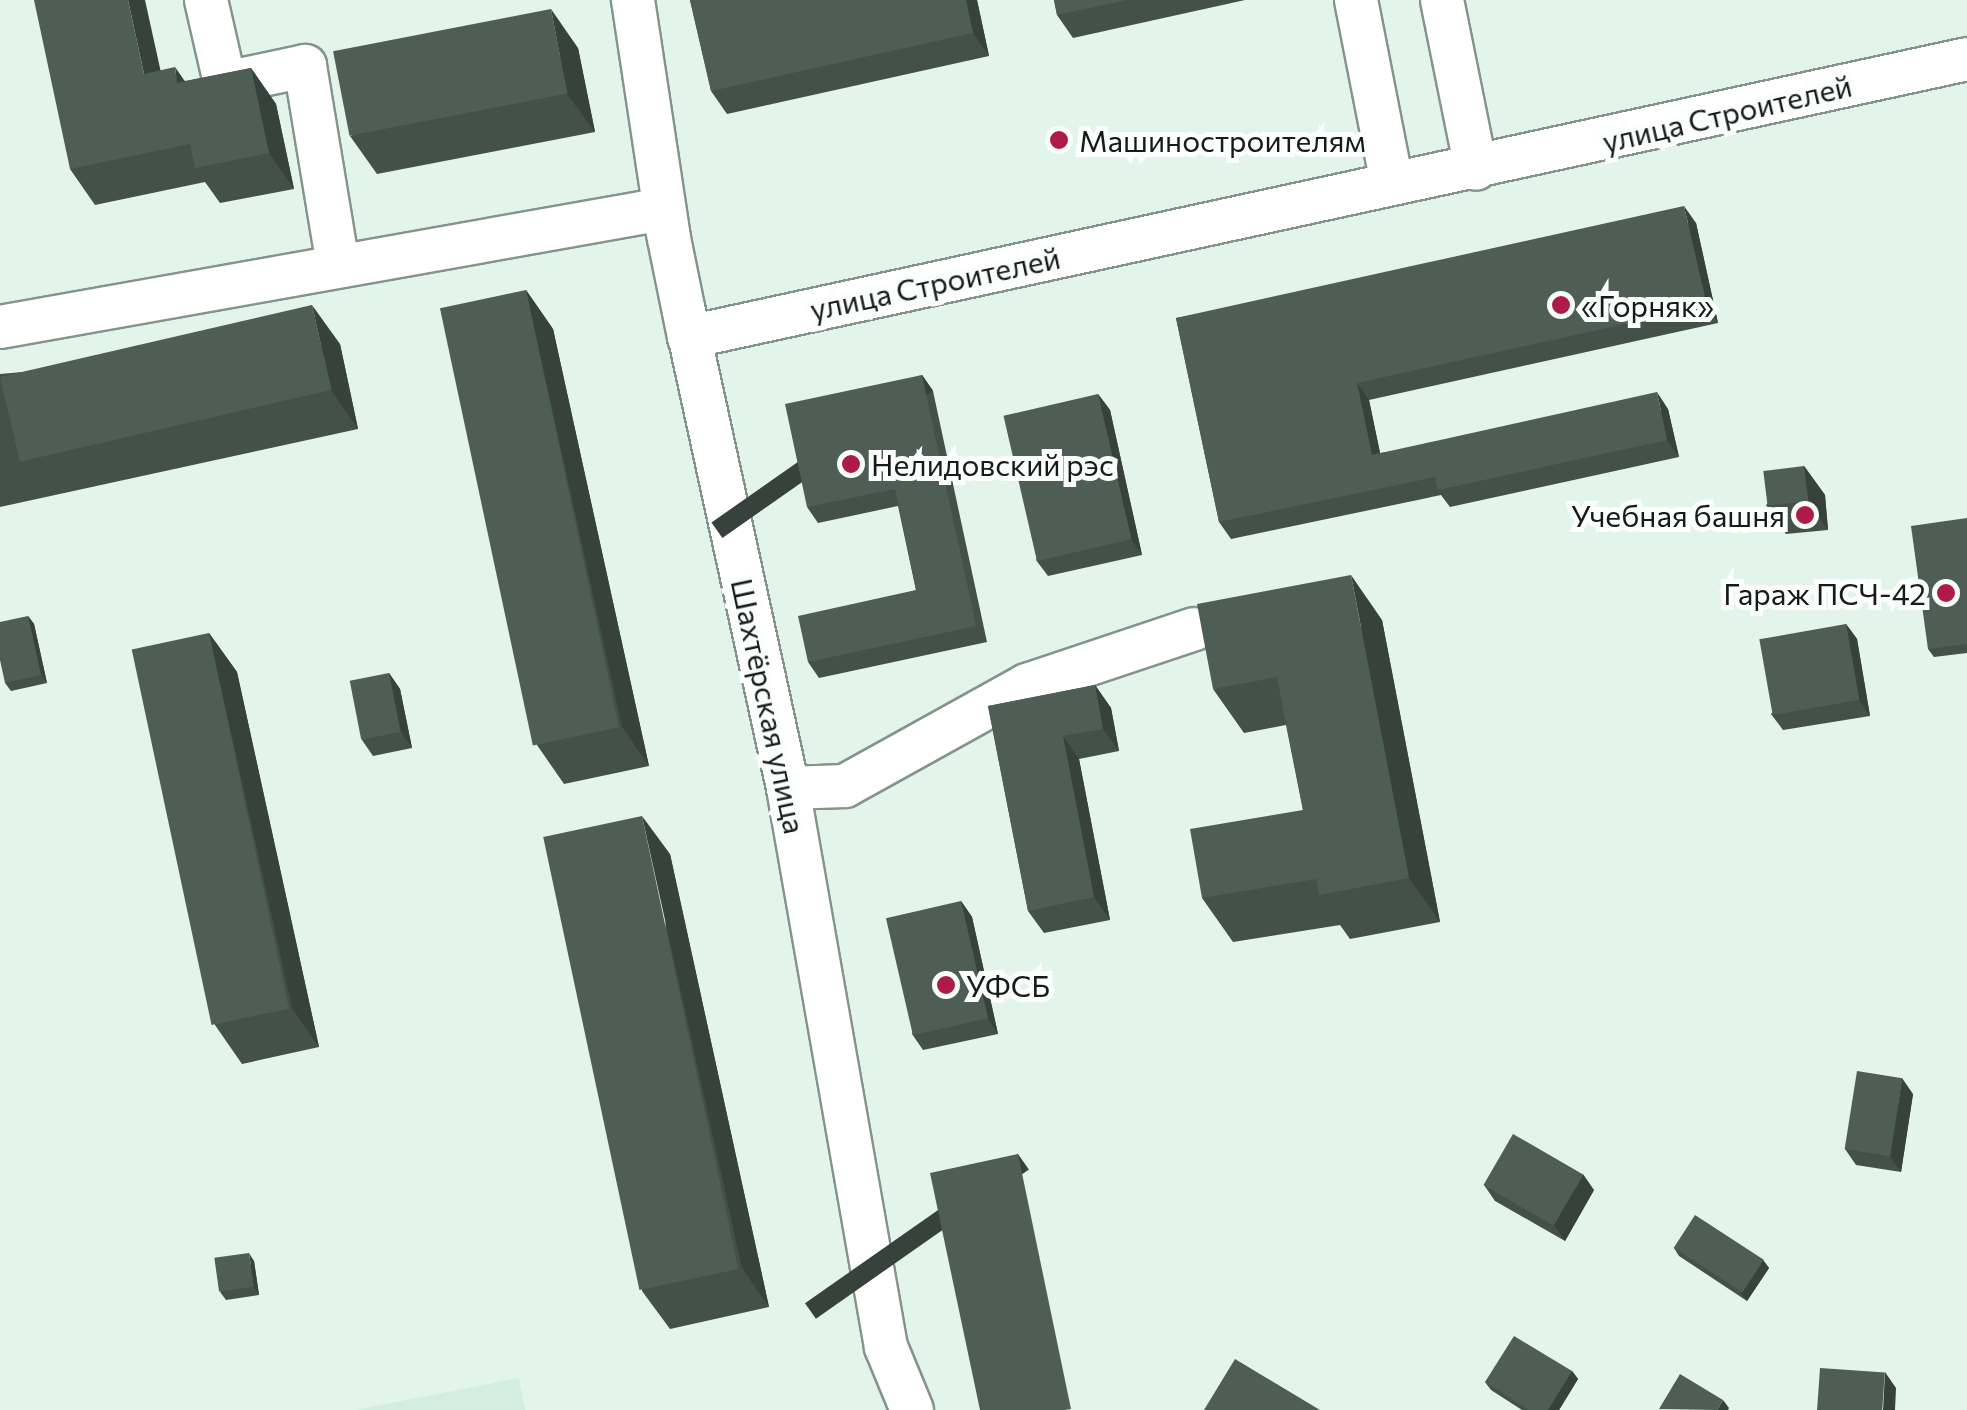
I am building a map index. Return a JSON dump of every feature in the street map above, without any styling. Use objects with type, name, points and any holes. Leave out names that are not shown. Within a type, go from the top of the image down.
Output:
[{"type":"street","points":[[206,0],[225,83],[305,66],[338,266]]},
{"type":"street","points":[[633,0],[663,209],[690,337]]},
{"type":"street","points":[[1356,0],[1392,184]]},
{"type":"street","points":[[1442,0],[1476,169]]},
{"type":"street","name":"улица Строителей","points":[[690,337],[1476,169],[1967,59]]},
{"type":"street","points":[[0,327],[663,209]]},
{"type":"street","name":"Шахтёрская улица","points":[[690,337],[788,788],[886,1346],[912,1410]]},
{"type":"street","points":[[788,788],[845,786],[1028,685],[1194,629]]},
{"type":"shaded area","points":[[519,1378],[525,1410],[355,1410]]},
{"type":"building","points":[[34,0],[128,0],[144,74],[175,67],[177,83],[251,68],[269,153],[195,168],[190,144],[70,169]]},
{"type":"building","points":[[690,0],[966,0],[973,33],[711,91]]},
{"type":"building","points":[[1054,0],[1127,0],[1057,15]]},
{"type":"building","points":[[551,9],[567,93],[349,136],[333,51]]},
{"type":"building","points":[[1684,206],[1707,306],[1357,383],[1372,455],[1657,392],[1667,440],[1438,490],[1435,477],[1219,522],[1176,318]]},
{"type":"building","points":[[526,290],[619,727],[533,746],[440,308]]},
{"type":"building","points":[[312,305],[332,390],[20,462],[0,377]]},
{"type":"building","points":[[922,375],[976,626],[808,662],[798,616],[916,590],[895,489],[807,507],[785,404]]},
{"type":"building","points":[[1098,394],[1132,539],[1037,561],[1003,416]]},
{"type":"building","points":[[1804,466],[1808,501],[1768,506],[1763,471]]},
{"type":"building","name":"Гараж ПСЧ-42","points":[[1967,518],[1967,644],[1928,649],[1911,526]]},
{"type":"building","points":[[1351,575],[1409,878],[1319,895],[1316,879],[1202,898],[1190,829],[1303,810],[1277,677],[1213,689],[1197,604]]},
{"type":"building","points":[[28,616],[41,675],[5,683],[0,660],[0,622]]},
{"type":"building","points":[[1846,624],[1859,700],[1773,715],[1759,639]]},
{"type":"building","points":[[209,633],[289,1009],[212,1025],[132,649]]},
{"type":"building","points":[[389,673],[400,732],[361,740],[350,681]]},
{"type":"building","points":[[1095,685],[1103,729],[1063,736],[1094,897],[1028,911],[988,706]]},
{"type":"building","points":[[642,816],[738,1269],[639,1290],[543,837]]},
{"type":"building","points":[[961,901],[988,1018],[913,1035],[886,918]]},
{"type":"building","points":[[1857,1071],[1902,1078],[1890,1156],[1845,1149]]},
{"type":"building","points":[[1513,1134],[1583,1174],[1554,1226],[1484,1185]]},
{"type":"building","points":[[1018,1154],[1071,1409],[980,1410],[930,1173]]},
{"type":"building","points":[[1695,1215],[1764,1260],[1743,1292],[1674,1248]]},
{"type":"building","points":[[249,1253],[254,1287],[219,1292],[214,1258]]},
{"type":"building","points":[[1514,1336],[1572,1371],[1548,1410],[1529,1410],[1485,1382]]},
{"type":"building","points":[[1235,1359],[1320,1410],[1204,1410]]},
{"type":"building","points":[[1820,1368],[1885,1373],[1882,1410],[1817,1410]]},
{"type":"building","points":[[1680,1374],[1723,1400],[1717,1410],[1659,1409]]},
{"type":"place","name":"Машиностроителям","points":[[1059,140]]},
{"type":"place","name":"«Горняк»","points":[[1561,305]]},
{"type":"place","name":"Нелидовский рэс","points":[[851,464]]},
{"type":"place","name":"Учебная башня","points":[[1805,515]]},
{"type":"place","name":"Гараж ПСЧ-42","points":[[1946,593]]},
{"type":"place","name":"УФСБ","points":[[946,985]]}]
